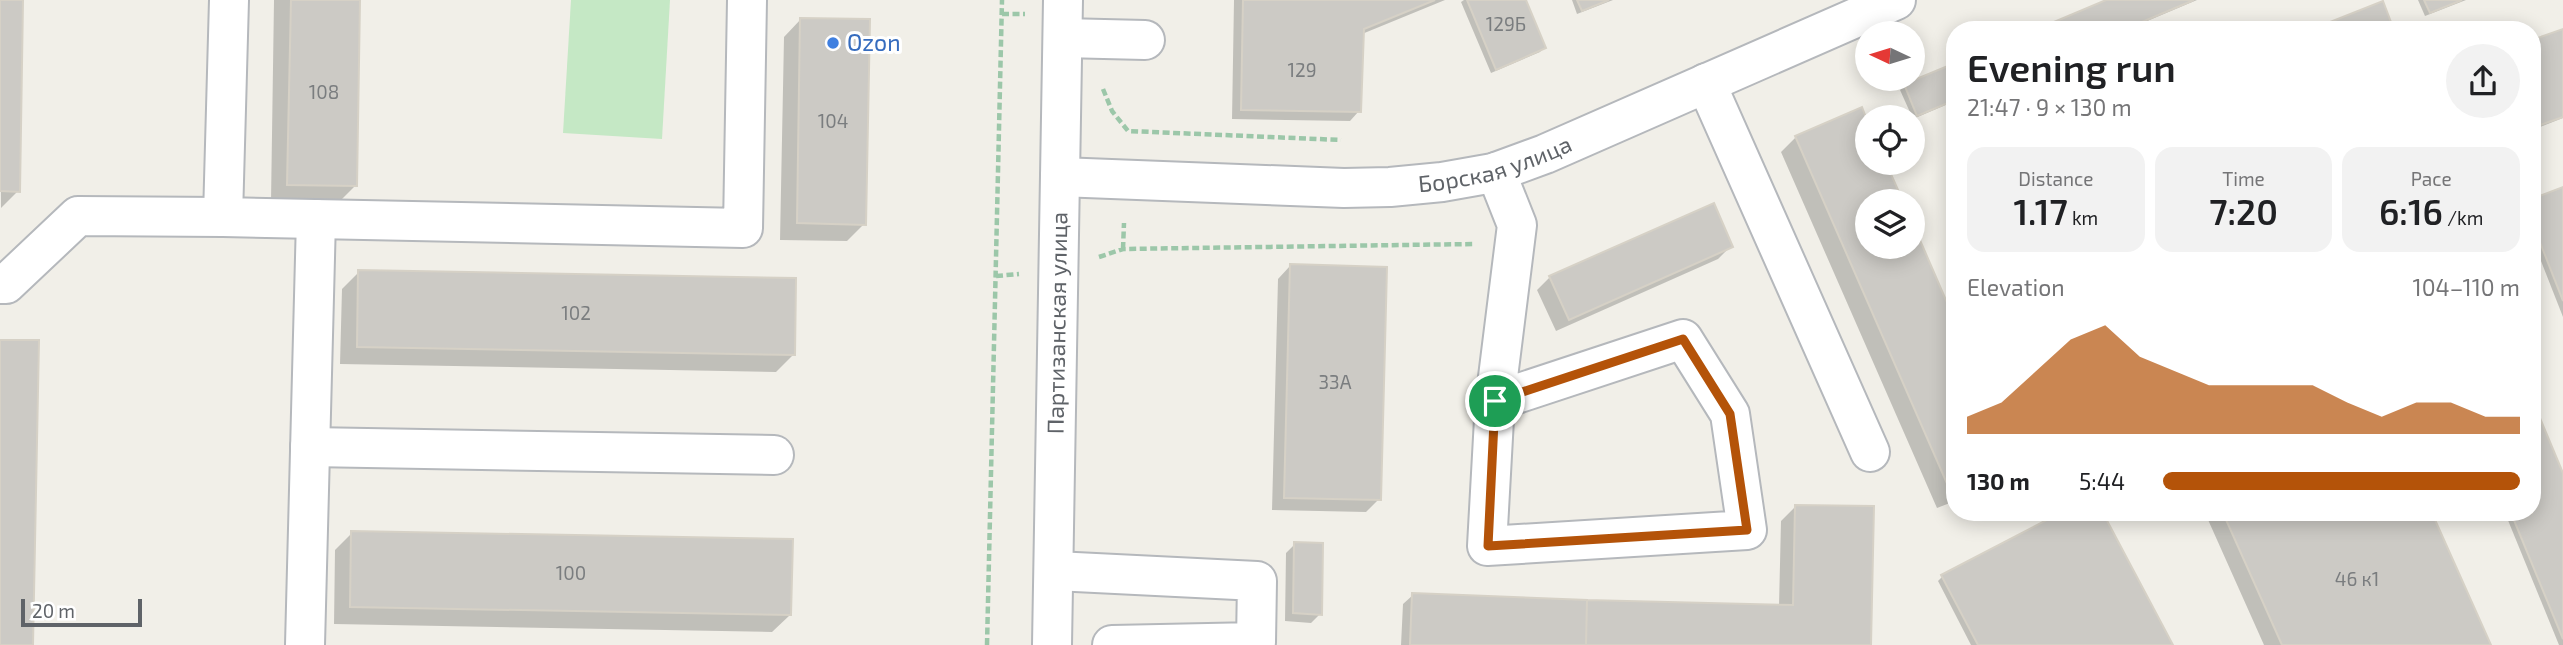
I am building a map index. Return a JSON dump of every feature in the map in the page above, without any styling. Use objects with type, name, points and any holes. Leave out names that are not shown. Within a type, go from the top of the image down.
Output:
[{"type":"street","points":[[223,217],[229,0]]},
{"type":"street","points":[[0,284],[6,284],[78,216],[743,228],[747,0]]},
{"type":"street","name":"Партизанская улица","points":[[1052,645],[1063,0]]},
{"type":"street","name":"Борская улица","points":[[1060,177],[1344,188],[1442,182],[1496,172],[1545,154],[1896,0]]},
{"type":"street","points":[[1063,38],[1145,40]]},
{"type":"street","points":[[1706,83],[1870,452]]},
{"type":"street","points":[[1495,401],[1683,339],[1730,414],[1747,530],[1488,546],[1495,401],[1517,225],[1496,172]]},
{"type":"street","points":[[306,645],[316,219]]},
{"type":"street","points":[[310,447],[774,455]]},
{"type":"street","points":[[1055,571],[1258,581],[1256,642],[1112,645]]},
{"type":"path","points":[[987,645],[1002,0]]},
{"type":"path","points":[[1103,38],[1102,86],[1112,111],[1128,131],[1340,140]]},
{"type":"path","points":[[1123,249],[1124,223]]},
{"type":"path","points":[[1097,258],[1123,249],[1470,246],[1517,225]]},
{"type":"green space","points":[[571,0],[670,0],[662,139],[563,133]]},
{"type":"building","points":[[0,0],[23,0],[20,192],[0,191]]},
{"type":"building","points":[[291,0],[360,0],[357,186],[287,185]]},
{"type":"building","points":[[1243,0],[1435,0],[1364,29],[1361,112],[1241,110]]},
{"type":"building","points":[[1467,0],[1526,0],[1546,48],[1496,70]]},
{"type":"building","points":[[1577,0],[1609,0],[1582,11]]},
{"type":"building","points":[[2106,0],[2194,0],[2144,21],[2056,21]]},
{"type":"building","points":[[2424,0],[2462,0],[2430,13]]},
{"type":"building","points":[[2383,1],[2391,21],[2333,21]]},
{"type":"building","points":[[800,18],[870,19],[866,225],[797,223]]},
{"type":"building","points":[[2563,29],[2563,117],[2541,125],[2541,37]]},
{"type":"building","points":[[1946,67],[1946,104],[1925,113],[1925,105],[1913,105],[1907,91],[1925,91],[1925,75]]},
{"type":"building","points":[[1855,110],[1855,175],[1891,175],[1898,189],[1855,189],[1855,259],[1925,259],[1925,252],[1946,300],[1946,481],[1795,136]]},
{"type":"building","points":[[2563,187],[2563,301],[2541,245],[2541,196]]},
{"type":"building","points":[[1714,203],[1733,247],[1569,320],[1549,276]]},
{"type":"building","points":[[1290,264],[1387,267],[1381,500],[1284,498]]},
{"type":"building","points":[[358,270],[796,278],[795,355],[357,347]]},
{"type":"building","points":[[0,340],[39,340],[33,645],[0,645]]},
{"type":"building","points":[[2541,420],[2563,473],[2563,639],[2514,521],[2541,521]]},
{"type":"building","points":[[1795,505],[1874,506],[1871,645],[1586,645],[1587,600],[1793,605]]},
{"type":"building","points":[[2045,521],[2107,521],[2173,645],[1978,645],[1941,575]]},
{"type":"building","points":[[2227,521],[2436,521],[2491,645],[2282,645]]},
{"type":"building","points":[[351,531],[793,539],[791,615],[350,607]]},
{"type":"building","points":[[1294,542],[1323,543],[1322,615],[1293,613]]},
{"type":"building","points":[[1412,593],[1587,600],[1586,645],[1410,645]]},
{"type":"place","name":"Ozon","points":[[833,43]]},
{"type":"route","points":[[1683,339],[1730,414],[1747,530],[1488,546],[1495,401],[1683,339]]}]
